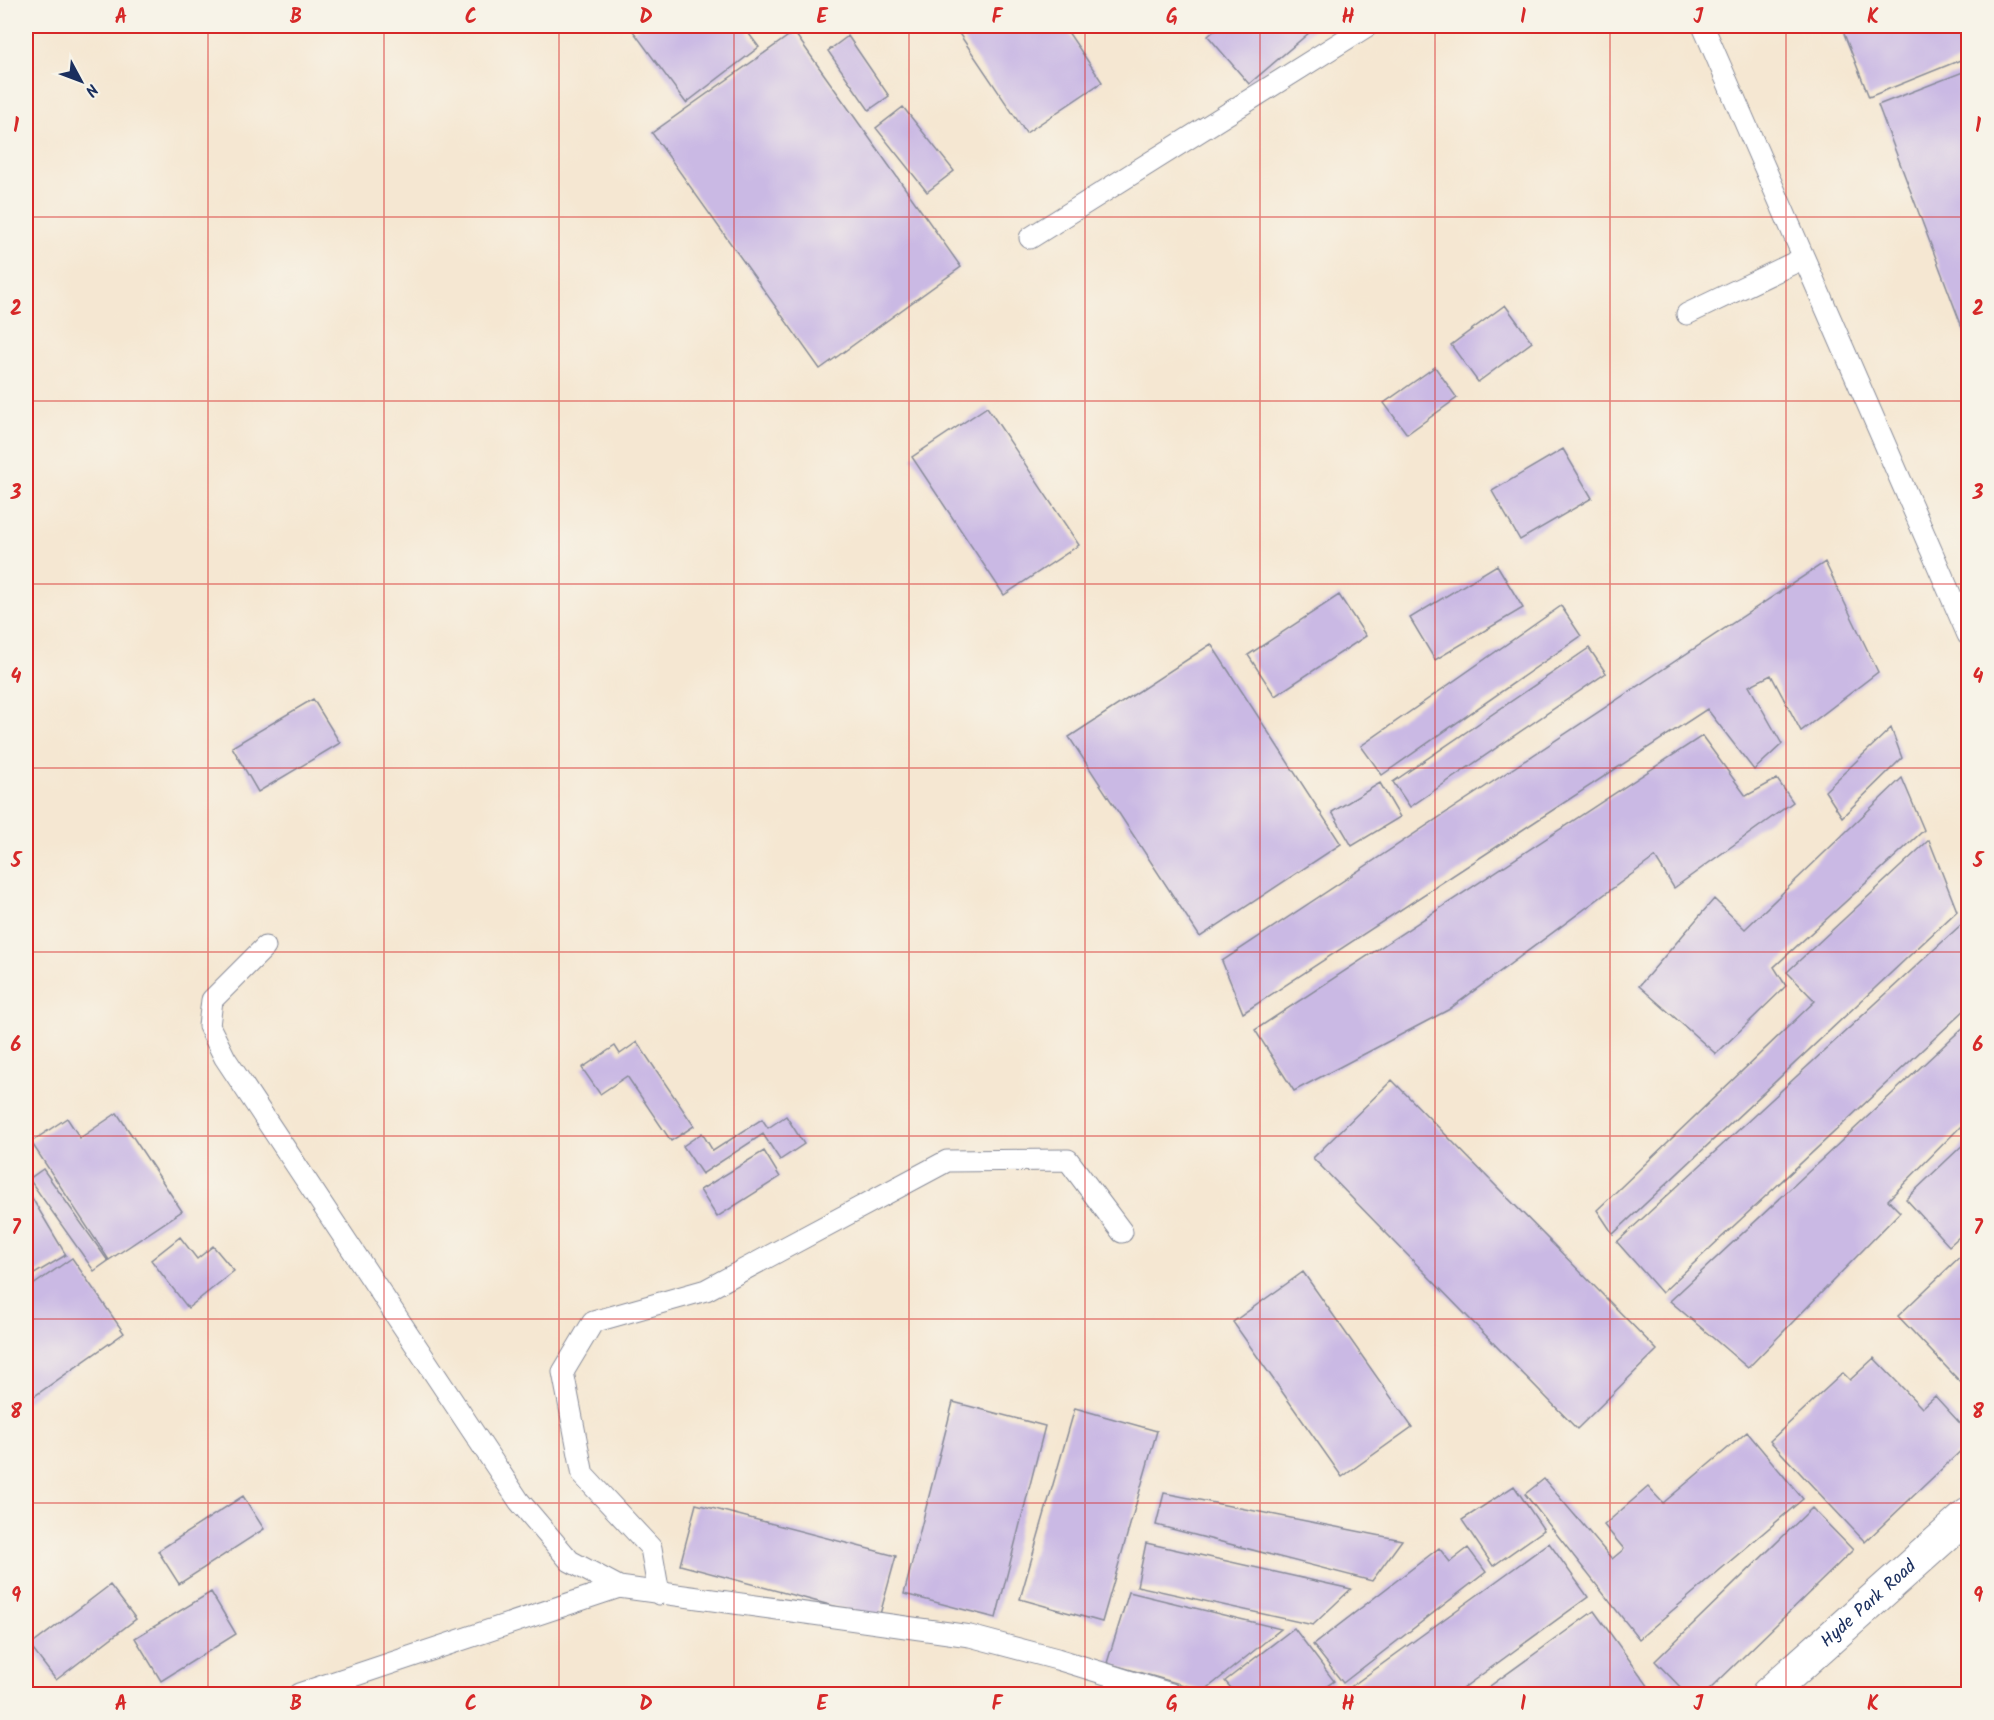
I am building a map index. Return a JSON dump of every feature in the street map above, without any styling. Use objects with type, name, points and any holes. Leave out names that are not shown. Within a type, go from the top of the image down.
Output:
[{"type":"street","name":"Hyde Park Road","points":[[1768,1695],[1968,1515]]},
{"type":"lane","points":[[1030,238],[1367,26]]},
{"type":"lane","points":[[1703,26],[1968,635]]},
{"type":"lane","points":[[1687,314],[1804,258]]},
{"type":"lane","points":[[266,947],[212,1000],[209,1026],[225,1058],[519,1501],[570,1561],[618,1587],[970,1636],[1057,1659],[1171,1695]]},
{"type":"lane","points":[[659,1594],[651,1548],[583,1475],[563,1372],[593,1322],[706,1290],[947,1161],[1068,1160],[1122,1232]]},
{"type":"lane","points":[[300,1695],[618,1587]]},
{"type":"building","points":[[640,26],[743,26],[759,47],[686,103],[633,31]]},
{"type":"building","points":[[954,26],[1064,26],[1102,82],[1026,133]]},
{"type":"building","points":[[1220,26],[1317,26],[1249,84],[1208,36]]},
{"type":"building","points":[[1841,26],[1968,26],[1968,57],[1869,97]]},
{"type":"building","points":[[794,32],[961,267],[820,369],[652,133]]},
{"type":"building","points":[[848,36],[889,96],[869,110],[828,51]]},
{"type":"building","points":[[1968,70],[1968,343],[1878,105]]},
{"type":"building","points":[[903,107],[954,171],[927,192],[876,128]]},
{"type":"building","points":[[1505,305],[1532,342],[1478,382],[1451,345]]},
{"type":"building","points":[[1435,367],[1457,398],[1407,434],[1384,403]]},
{"type":"building","points":[[987,407],[1079,545],[1004,595],[912,457]]},
{"type":"building","points":[[1563,449],[1592,498],[1520,540],[1492,491]]},
{"type":"building","points":[[1825,562],[1878,672],[1801,731],[1771,675],[1749,686],[1782,744],[1754,770],[1707,709],[1243,1013],[1222,961]]},
{"type":"building","points":[[1497,565],[1523,608],[1435,660],[1410,618]]},
{"type":"building","points":[[1339,595],[1366,636],[1275,696],[1248,655]]},
{"type":"building","points":[[1561,606],[1581,636],[1382,775],[1361,746]]},
{"type":"building","points":[[1211,644],[1341,844],[1200,937],[1069,737]]},
{"type":"building","points":[[1589,648],[1606,673],[1410,807],[1393,782]]},
{"type":"building","points":[[313,699],[340,743],[258,792],[232,747]]},
{"type":"building","points":[[1891,728],[1902,758],[1842,817],[1825,791]]},
{"type":"building","points":[[1702,736],[1746,796],[1777,779],[1793,802],[1674,888],[1655,857],[1448,1010],[1294,1091],[1255,1030]]},
{"type":"building","points":[[1902,778],[1924,830],[1774,967],[1786,986],[1716,1054],[1639,986],[1714,899],[1745,929]]},
{"type":"building","points":[[1380,783],[1400,817],[1352,846],[1332,812]]},
{"type":"building","points":[[1929,840],[1957,911],[1613,1234],[1597,1210],[1815,1001],[1787,972]]},
{"type":"building","points":[[1965,921],[1968,929],[1968,1007],[1662,1293],[1617,1242]]},
{"type":"building","points":[[1968,1023],[1968,1119],[1888,1200],[1900,1212],[1748,1368],[1670,1301]]},
{"type":"building","points":[[637,1042],[694,1126],[671,1141],[627,1076],[600,1094],[582,1068],[615,1046],[620,1054]]},
{"type":"building","points":[[1392,1080],[1657,1350],[1577,1429],[1313,1158]]},
{"type":"building","points":[[117,1113],[182,1211],[109,1260],[31,1142],[67,1118],[80,1138]]},
{"type":"building","points":[[786,1116],[804,1144],[780,1160],[763,1134],[702,1174],[683,1146],[702,1133],[713,1151],[762,1119],[768,1128]]},
{"type":"building","points":[[1968,1140],[1968,1229],[1949,1246],[1906,1199]]},
{"type":"building","points":[[764,1151],[780,1177],[717,1217],[700,1190]]},
{"type":"building","points":[[43,1169],[108,1261],[94,1271],[29,1179]]},
{"type":"building","points":[[26,1188],[66,1255],[26,1279]]},
{"type":"building","points":[[180,1237],[197,1259],[213,1246],[234,1271],[188,1308],[151,1260]]},
{"type":"building","points":[[1968,1249],[1968,1390],[1898,1316]]},
{"type":"building","points":[[72,1258],[124,1333],[26,1402],[26,1290]]},
{"type":"building","points":[[1303,1272],[1412,1427],[1342,1477],[1233,1322]]},
{"type":"building","points":[[1874,1358],[1922,1408],[1935,1396],[1968,1432],[1968,1444],[1865,1542],[1770,1441],[1843,1373],[1850,1380]]},
{"type":"building","points":[[953,1402],[1045,1426],[996,1618],[904,1594]]},
{"type":"building","points":[[1075,1408],[1157,1431],[1102,1622],[1020,1599]]},
{"type":"building","points":[[1747,1432],[1803,1499],[1639,1639],[1525,1494],[1544,1479],[1612,1559],[1624,1549],[1604,1525],[1648,1487],[1663,1503]]},
{"type":"building","points":[[1514,1486],[1544,1530],[1493,1566],[1462,1520]]},
{"type":"building","points":[[1164,1493],[1402,1540],[1372,1581],[1156,1525]]},
{"type":"building","points":[[243,1496],[264,1529],[179,1584],[158,1551]]},
{"type":"building","points":[[696,1504],[896,1556],[879,1618],[680,1565]]},
{"type":"building","points":[[1812,1508],[1853,1550],[1705,1694],[1687,1694],[1655,1661]]},
{"type":"building","points":[[1146,1543],[1351,1589],[1313,1625],[1137,1586]]},
{"type":"building","points":[[1549,1543],[1588,1597],[1455,1694],[1341,1694]]},
{"type":"building","points":[[1439,1548],[1450,1562],[1468,1548],[1486,1572],[1343,1683],[1313,1645]]},
{"type":"building","points":[[110,1585],[136,1619],[56,1680],[30,1646]]},
{"type":"building","points":[[211,1592],[236,1634],[161,1681],[135,1638]]},
{"type":"building","points":[[1129,1592],[1281,1629],[1204,1691],[1107,1663]]},
{"type":"building","points":[[1594,1611],[1654,1694],[1479,1694]]},
{"type":"building","points":[[1294,1628],[1334,1681],[1316,1694],[1236,1694],[1225,1681]]}]
